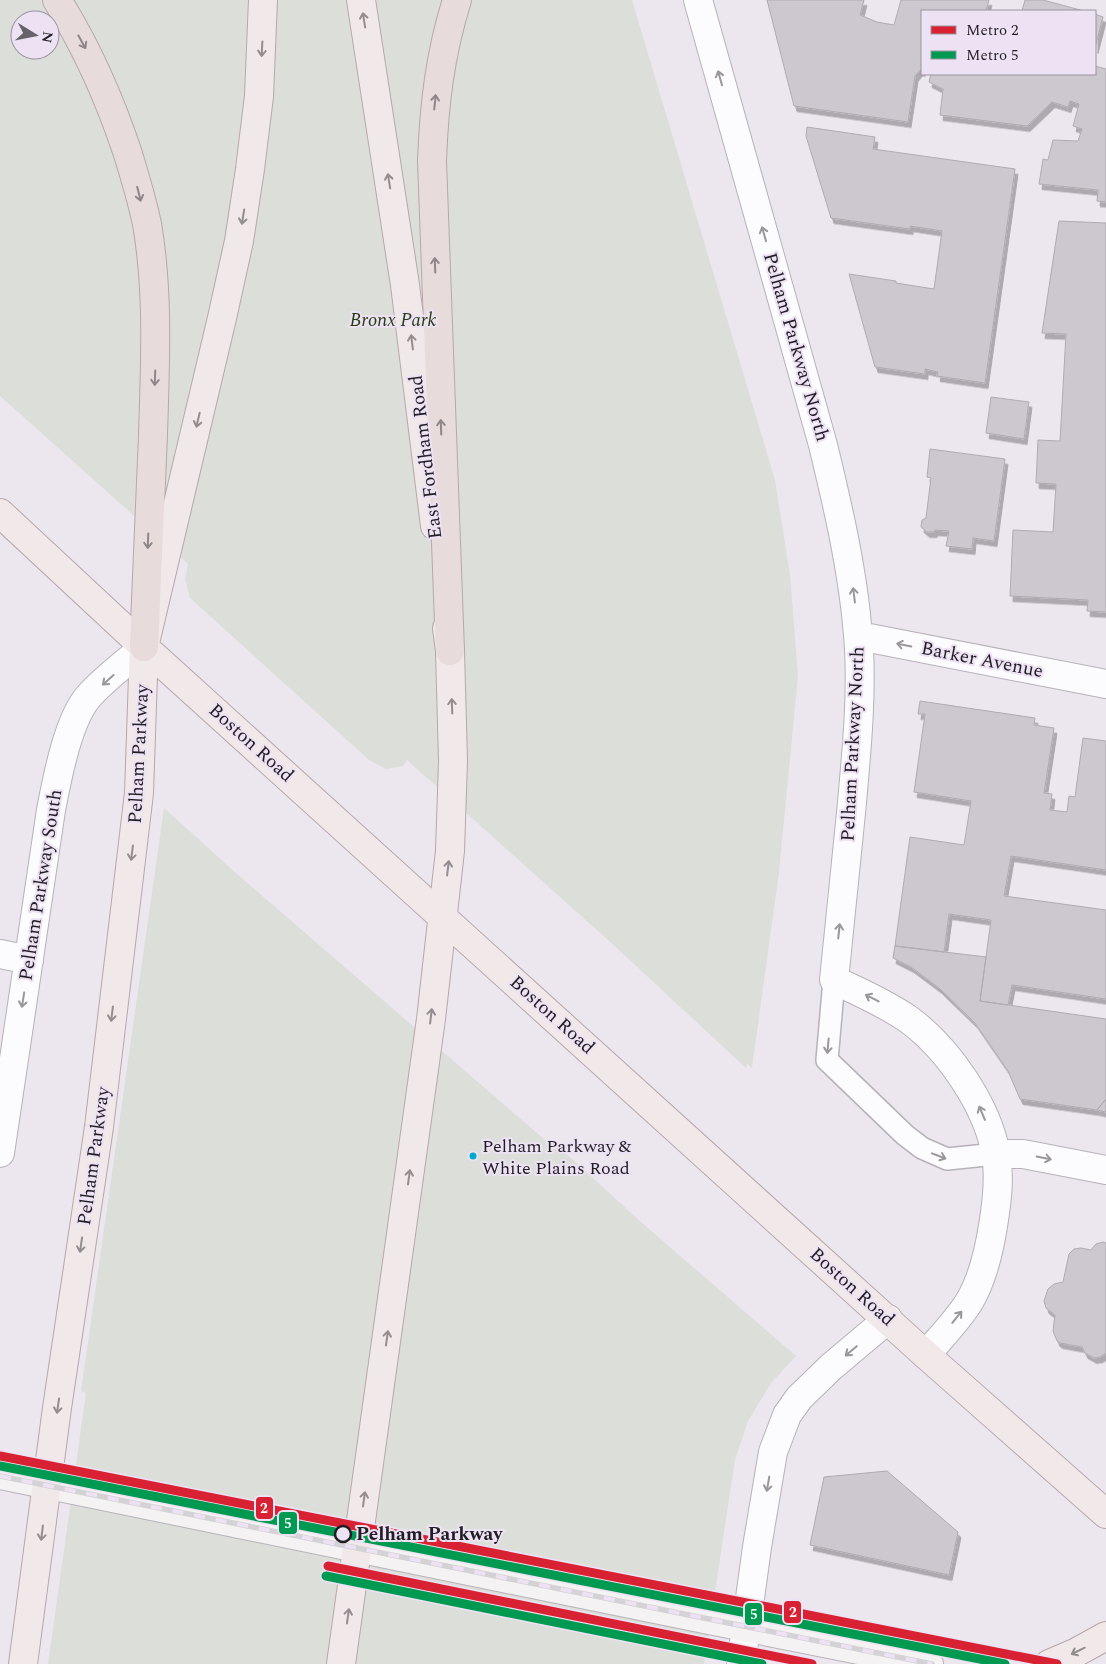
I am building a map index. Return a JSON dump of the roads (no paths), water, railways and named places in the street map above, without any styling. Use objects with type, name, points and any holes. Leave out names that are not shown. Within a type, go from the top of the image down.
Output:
[{"type":"highway","points":[[57,0],[94,64],[116,118],[137,185],[146,222],[151,256],[154,281],[156,354],[144,647]]},
{"type":"highway","points":[[450,651],[432,161],[433,120],[437,84],[444,47],[457,0]]},
{"type":"main road","points":[[144,647],[239,241],[258,105],[263,0]]},
{"type":"main road","name":"East Fordham Road","points":[[361,0],[405,285],[450,651],[453,788],[450,850],[442,916]]},
{"type":"main road","name":"Boston Road","points":[[0,512],[144,647],[926,1355],[1106,1514]]},
{"type":"main road","name":"Pelham Parkway","points":[[23,1664],[57,1408],[99,1127],[139,793],[144,647]]},
{"type":"main road","points":[[341,1664],[431,1019],[442,916]]},
{"type":"main road","points":[[0,1475],[929,1664]]},
{"type":"main road","points":[[1049,1664],[1106,1636]]},
{"type":"street","name":"Pelham Parkway North","points":[[698,0],[823,445],[838,507],[851,576],[858,636],[859,700],[856,764],[834,980]]},
{"type":"street","name":"Barker Avenue","points":[[858,636],[1106,684]]},
{"type":"street","name":"Pelham Parkway South","points":[[0,1153],[51,810],[62,759],[77,717],[88,697],[144,647]]},
{"type":"street","points":[[0,954],[29,960]]},
{"type":"street","points":[[834,980],[886,1005],[909,1020],[936,1045],[949,1059],[977,1103],[996,1154],[997,1202],[980,1280],[969,1302],[926,1355]]},
{"type":"street","points":[[996,1154],[1023,1154],[1106,1170]]},
{"type":"street","points":[[741,1664],[773,1452],[787,1415],[799,1398],[831,1367],[888,1319]]},
{"type":"lane","points":[[834,980],[827,1060],[905,1135],[922,1148],[947,1159],[996,1154]]},
{"type":"railway","points":[[0,1476],[932,1664]]},
{"type":"metro line","name":"2","points":[[0,1456],[1057,1664]]},
{"type":"metro line","name":"5","points":[[0,1466],[1005,1664]]},
{"type":"metro line","name":"2","points":[[328,1566],[812,1664]]},
{"type":"metro line","name":"5","points":[[326,1576],[762,1664]]},
{"type":"place","name":"Pelham Parkway & White Plains Road","points":[[473,1156]]},
{"type":"place","name":"Pelham Parkway","points":[[343,1534]]},
{"type":"park label","name":"Bronx Park","points":[[393,320]]}]
